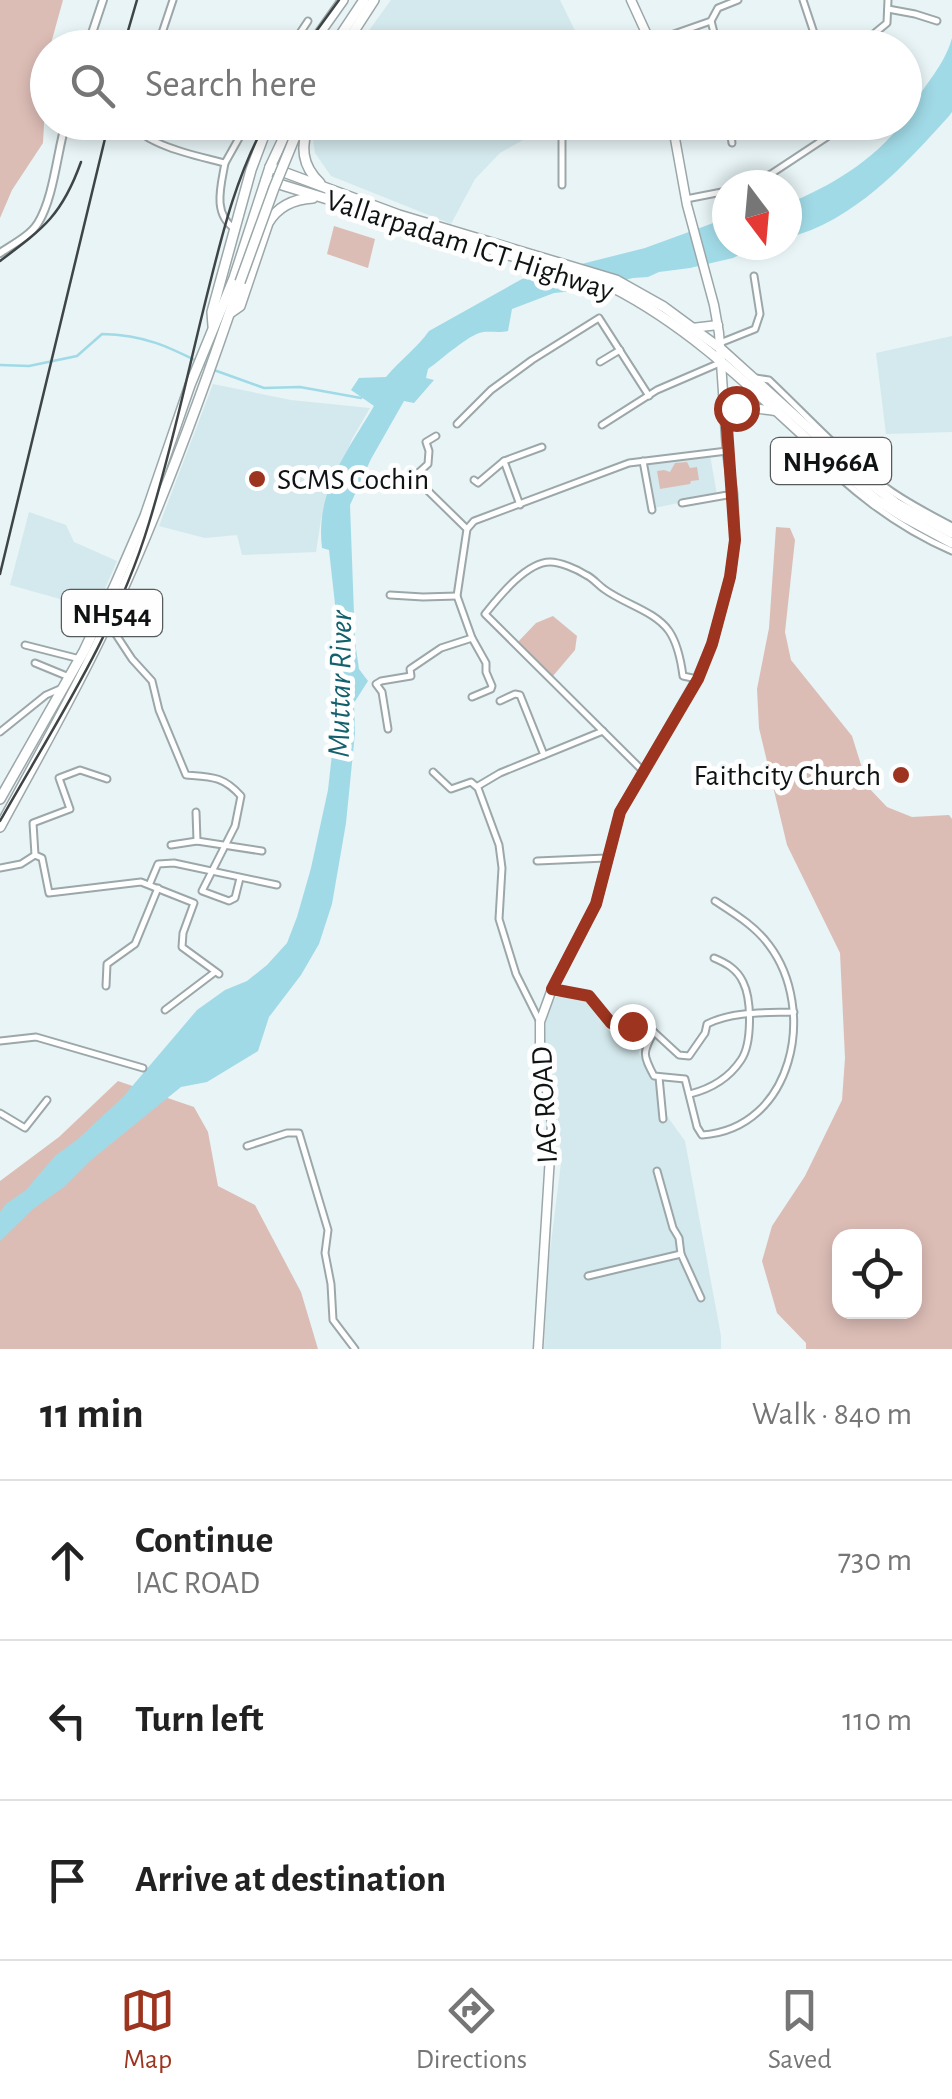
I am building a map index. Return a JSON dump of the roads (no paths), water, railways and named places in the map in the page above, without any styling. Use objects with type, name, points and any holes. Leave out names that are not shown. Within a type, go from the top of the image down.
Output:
[{"type":"highway","points":[[322,30],[343,0]]},
{"type":"highway","points":[[347,30],[371,2]]},
{"type":"highway","points":[[354,30],[371,2]]},
{"type":"highway","points":[[359,30],[371,2]]},
{"type":"highway","name":"NH544","points":[[0,826],[108,622],[151,525],[202,388],[213,328],[212,312],[250,170],[262,140]]},
{"type":"highway","points":[[213,328],[283,140]]},
{"type":"highway","name":"NH544","points":[[0,799],[80,659],[145,516],[190,385],[230,314],[294,140]]},
{"type":"highway","points":[[230,314],[240,306],[274,213],[294,201],[323,192],[304,159],[304,140]]},
{"type":"highway","name":"Vallarpadam ICT Highway","points":[[270,167],[323,192]]},
{"type":"highway","name":"Vallarpadam ICT Highway","points":[[266,180],[323,192],[508,252],[605,276],[721,346],[867,482],[897,504],[952,530]]},
{"type":"highway","name":"Vallarpadam ICT Highway","points":[[649,302],[877,500],[952,543]]},
{"type":"main road","points":[[631,0],[645,30]]},
{"type":"main road","name":"IAC ROAD","points":[[538,1349],[552,1124],[540,1022],[552,989],[596,904],[620,812],[698,679],[730,577],[735,540],[718,325],[675,140]]},
{"type":"main road","points":[[692,328],[718,325]]},
{"type":"main road","points":[[726,414],[749,406],[779,411]]},
{"type":"street","points":[[93,30],[103,0]]},
{"type":"street","points":[[163,30],[173,0]]},
{"type":"street","points":[[688,30],[711,21],[718,8],[738,0]]},
{"type":"street","points":[[803,0],[813,30]]},
{"type":"street","points":[[879,30],[887,24],[888,0]]},
{"type":"street","points":[[888,9],[937,21]]},
{"type":"street","points":[[302,30],[308,20]]},
{"type":"street","points":[[711,21],[713,30]]},
{"type":"street","points":[[0,253],[38,224],[50,193],[62,140]]},
{"type":"street","points":[[155,140],[225,163]]},
{"type":"street","points":[[235,230],[226,224],[220,194],[225,163],[238,140]]},
{"type":"street","points":[[562,140],[562,186]]},
{"type":"street","points":[[777,170],[820,140]]},
{"type":"street","points":[[687,202],[712,195]]},
{"type":"street","points":[[721,346],[754,329],[760,314],[754,276]]},
{"type":"street","points":[[457,424],[490,390],[600,318],[649,396]]},
{"type":"street","points":[[600,362],[620,350]]},
{"type":"street","points":[[602,426],[649,396],[722,362]]},
{"type":"street","points":[[802,433],[804,444],[863,499],[952,551]]},
{"type":"street","points":[[436,436],[426,442],[428,464],[417,474],[418,481],[467,529]]},
{"type":"street","points":[[474,480],[478,483],[504,461],[542,447]]},
{"type":"street","points":[[472,696],[492,686],[457,596],[467,529],[474,521],[643,461],[727,450]]},
{"type":"street","points":[[504,461],[520,504]]},
{"type":"street","points":[[643,461],[652,510]]},
{"type":"street","points":[[682,503],[733,494]]},
{"type":"street","points":[[644,772],[485,614],[535,565],[550,562],[588,576],[657,620],[668,629],[676,644],[683,676],[698,679]]},
{"type":"street","points":[[390,595],[457,596]]},
{"type":"street","points":[[108,622],[152,681],[159,710],[186,774],[218,778],[241,796],[235,826],[202,891],[229,901],[235,898],[240,878]]},
{"type":"street","points":[[388,729],[382,692],[376,684],[411,676],[410,669],[441,648],[472,638]]},
{"type":"street","points":[[25,645],[80,659]]},
{"type":"street","points":[[35,663],[70,677]]},
{"type":"street","points":[[0,732],[46,695],[64,688]]},
{"type":"street","points":[[500,701],[520,695],[544,754]]},
{"type":"street","points":[[477,786],[603,731]]},
{"type":"street","points":[[34,855],[32,823],[70,809],[59,778],[80,770],[107,779]]},
{"type":"street","points":[[433,772],[451,789],[471,782],[477,786],[499,845],[499,919],[516,974],[540,1022]]},
{"type":"street","points":[[196,812],[197,841]]},
{"type":"street","points":[[172,845],[197,841],[262,851]]},
{"type":"street","points":[[0,868],[22,864],[34,855]]},
{"type":"street","points":[[34,855],[42,858],[49,893],[141,882],[194,902],[182,947],[217,973],[165,1010]]},
{"type":"street","points":[[537,860],[606,858]]},
{"type":"street","points":[[150,884],[162,863],[277,885]]},
{"type":"street","points":[[106,986],[107,964],[135,944],[158,888]]},
{"type":"street","points":[[654,1032],[644,1058],[654,1076],[685,1079],[702,1134],[737,1126],[765,1106],[784,1076],[793,1042],[794,1012],[783,970],[770,946],[748,922],[715,901]]},
{"type":"street","points":[[690,1094],[708,1090],[721,1080],[742,1059],[748,1042],[748,997],[743,980],[729,964],[714,958]]},
{"type":"street","points":[[552,989],[589,996],[611,1023],[654,1032],[679,1055],[688,1056],[707,1024],[717,1019],[794,1012]]},
{"type":"street","points":[[0,1041],[36,1037],[144,1068]]},
{"type":"street","points":[[659,1076],[663,1119]]},
{"type":"street","points":[[0,1113],[26,1128],[47,1100]]},
{"type":"street","points":[[247,1146],[299,1133],[328,1230],[325,1253],[333,1320],[355,1349]]},
{"type":"street","points":[[657,1171],[681,1254],[701,1298]]},
{"type":"street","points":[[588,1276],[681,1254]]},
{"type":"water","points":[[952,38],[949,116],[877,189],[834,219],[802,233],[802,197],[850,171],[888,140],[922,140],[922,91]]},
{"type":"water","name":"Muttar River","points":[[712,223],[712,260],[724,260],[554,293],[512,309],[508,331],[483,332],[463,342],[428,369],[426,378],[434,380],[414,403],[404,401],[350,505],[355,642],[359,669],[368,681],[354,703],[346,823],[332,904],[319,944],[269,1017],[258,1051],[207,1082],[181,1087],[0,1241],[0,1212],[6,1204],[26,1190],[55,1156],[123,1097],[197,1010],[225,990],[247,981],[287,943],[311,868],[332,754],[337,656],[329,550],[322,548],[323,509],[335,473],[374,406],[351,390],[359,378],[386,377],[429,331],[522,279],[645,248]]},
{"type":"waterway","points":[[0,365],[29,366],[77,356],[102,334],[157,343],[207,366]]},
{"type":"waterway","points":[[214,370],[264,388],[300,387],[361,398]]},
{"type":"railway","points":[[128,30],[137,0]]},
{"type":"railway","points":[[317,30],[339,0]]},
{"type":"railway","points":[[0,574],[105,140]]},
{"type":"railway","points":[[0,821],[83,676],[136,563],[166,464],[226,224],[257,140]]},
{"type":"railway","points":[[0,261],[50,219],[67,195],[81,162]]},
{"type":"place","name":"SCMS Cochin","points":[[257,479]]},
{"type":"place","name":"Faithcity Church","points":[[901,775]]}]
